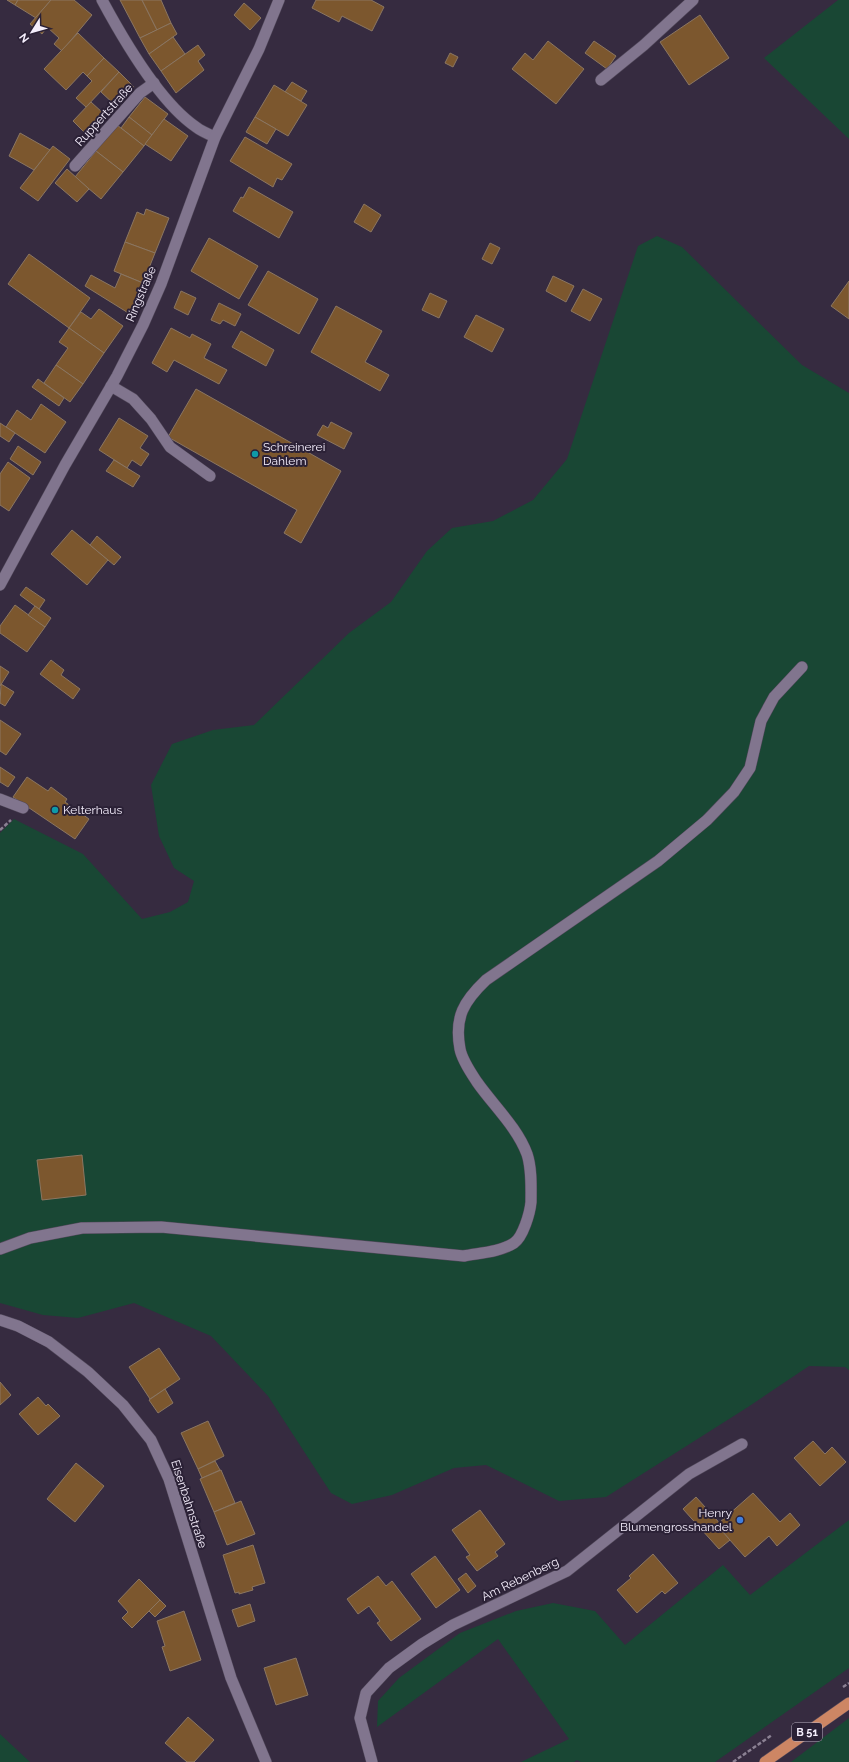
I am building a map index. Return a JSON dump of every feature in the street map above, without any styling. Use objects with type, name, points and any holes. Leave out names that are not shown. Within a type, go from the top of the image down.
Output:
[{"type":"main road","name":"B 51","points":[[765,1762],[849,1703]]},
{"type":"street","points":[[102,0],[154,83],[179,112],[196,128],[214,137]]},
{"type":"street","name":"Ringstraße","points":[[0,585],[65,465],[111,386],[143,325],[161,284],[214,137],[259,49],[279,0]]},
{"type":"street","points":[[601,80],[644,45],[693,0]]},
{"type":"street","name":"Ruppertstraße","points":[[75,166],[140,93],[154,83]]},
{"type":"street","points":[[111,386],[133,399],[151,419],[170,447],[210,476]]},
{"type":"street","points":[[0,1249],[30,1238],[82,1228],[161,1228],[464,1256],[496,1250],[514,1243],[525,1228],[531,1208],[530,1171],[527,1154],[513,1128],[488,1098],[460,1051],[458,1028],[462,1011],[471,994],[486,980],[658,861],[707,820],[734,792],[750,768],[761,721],[774,697],[802,667]]},
{"type":"street","points":[[0,799],[23,808]]},
{"type":"street","name":"Eisenbahnstraße","points":[[0,1320],[18,1326],[49,1342],[88,1372],[123,1405],[151,1440],[169,1478],[231,1678],[266,1762]]},
{"type":"street","name":"Am Rebenberg","points":[[372,1762],[360,1718],[366,1693],[389,1668],[422,1644],[453,1625],[567,1571],[689,1474],[742,1444]]},
{"type":"green space","points":[[838,0],[849,0],[849,139],[764,58]]},
{"type":"green space","points":[[657,236],[682,247],[802,365],[849,393],[849,1370],[845,1367],[809,1366],[748,1407],[606,1497],[559,1501],[486,1465],[454,1468],[392,1495],[352,1504],[331,1493],[268,1396],[211,1336],[134,1303],[78,1318],[43,1315],[0,1303],[0,833],[14,819],[83,854],[142,919],[170,912],[188,902],[194,881],[174,868],[159,836],[151,785],[172,744],[213,730],[254,725],[349,633],[391,602],[427,551],[452,528],[493,521],[533,500],[567,459],[638,246]]},
{"type":"green space","points":[[849,1520],[849,1668],[715,1762],[581,1762],[577,1760],[574,1762],[521,1762],[569,1739],[498,1639],[377,1727],[378,1701],[399,1678],[460,1633],[516,1611],[553,1603],[595,1611],[625,1645],[723,1565],[750,1595]]},
{"type":"green space","points":[[849,1718],[849,1762],[791,1762]]},
{"type":"green space","points":[[0,1734],[30,1762],[0,1762]]},
{"type":"building","points":[[7,0],[18,0],[15,5]]},
{"type":"building","points":[[18,0],[51,0],[36,18],[15,5]]},
{"type":"building","points":[[51,0],[74,0],[92,15],[62,51],[54,44],[59,38],[47,27],[42,34],[30,24]]},
{"type":"building","points":[[120,0],[142,0],[157,30],[140,38]]},
{"type":"building","points":[[142,0],[161,0],[171,23],[157,30]]},
{"type":"building","points":[[316,0],[371,0],[384,7],[372,31],[342,16],[339,22],[312,8]]},
{"type":"building","points":[[244,3],[261,18],[250,30],[234,15]]},
{"type":"building","points":[[700,15],[729,58],[689,85],[660,42]]},
{"type":"building","points":[[171,23],[177,34],[149,54],[140,38]]},
{"type":"building","points":[[78,33],[104,58],[87,76],[83,72],[66,90],[44,69]]},
{"type":"building","points":[[173,37],[185,54],[161,71],[149,54]]},
{"type":"building","points":[[548,41],[584,69],[556,104],[512,69],[525,53],[533,60]]},
{"type":"building","points":[[594,41],[616,56],[607,69],[585,53]]},
{"type":"building","points":[[198,45],[205,55],[198,61],[204,70],[176,93],[161,71]]},
{"type":"building","points":[[450,53],[458,57],[453,67],[445,63]]},
{"type":"building","points":[[104,58],[119,72],[86,107],[76,98],[92,81],[87,76]]},
{"type":"building","points":[[119,72],[134,87],[116,106],[101,92]]},
{"type":"building","points":[[292,82],[307,91],[301,101],[285,92]]},
{"type":"building","points":[[274,85],[307,105],[288,136],[255,117]]},
{"type":"building","points":[[145,97],[168,114],[152,135],[129,117]]},
{"type":"building","points":[[91,102],[103,113],[84,132],[73,121]]},
{"type":"building","points":[[129,117],[152,135],[144,146],[121,128]]},
{"type":"building","points":[[255,117],[276,129],[267,144],[246,132]]},
{"type":"building","points":[[164,119],[188,136],[171,161],[145,144]]},
{"type":"building","points":[[117,125],[144,146],[123,172],[96,151]]},
{"type":"building","points":[[20,133],[50,150],[34,170],[9,156]]},
{"type":"building","points":[[245,137],[292,164],[282,180],[277,178],[273,187],[230,161]]},
{"type":"building","points":[[53,146],[70,159],[38,201],[20,188]]},
{"type":"building","points":[[96,151],[123,172],[101,199],[75,177]]},
{"type":"building","points":[[67,169],[89,189],[77,202],[55,183]]},
{"type":"building","points":[[249,187],[293,212],[279,238],[233,211]]},
{"type":"building","points":[[364,204],[381,215],[371,232],[354,222]]},
{"type":"building","points":[[146,209],[169,218],[155,253],[125,242],[137,212],[144,215]]},
{"type":"building","points":[[209,238],[258,266],[239,299],[191,271]]},
{"type":"building","points":[[125,242],[155,253],[143,283],[114,271]]},
{"type":"building","points":[[490,243],[500,248],[492,264],[482,259]]},
{"type":"building","points":[[29,254],[90,298],[69,328],[8,284]]},
{"type":"building","points":[[268,271],[318,299],[299,334],[248,305]]},
{"type":"building","points":[[121,274],[143,283],[130,314],[85,286],[91,275],[115,288]]},
{"type":"building","points":[[553,276],[574,286],[566,302],[546,291]]},
{"type":"building","points":[[849,281],[849,319],[831,306]]},
{"type":"building","points":[[583,289],[602,299],[590,321],[571,311]]},
{"type":"building","points":[[181,291],[196,298],[188,315],[174,308]]},
{"type":"building","points":[[430,293],[447,301],[439,318],[422,310]]},
{"type":"building","points":[[219,303],[241,314],[235,326],[223,320],[220,324],[211,320]]},
{"type":"building","points":[[336,306],[382,331],[365,362],[389,375],[380,391],[311,352]]},
{"type":"building","points":[[99,309],[123,326],[104,353],[69,328],[81,312],[91,319]]},
{"type":"building","points":[[476,315],[504,329],[492,352],[464,337]]},
{"type":"building","points":[[69,328],[104,353],[83,384],[56,365],[68,348],[59,342]]},
{"type":"building","points":[[171,328],[190,338],[192,334],[211,344],[204,358],[227,370],[219,384],[174,360],[167,372],[152,363]]},
{"type":"building","points":[[241,331],[274,350],[266,366],[232,347]]},
{"type":"building","points":[[56,365],[83,384],[70,402],[44,383]]},
{"type":"building","points":[[38,379],[64,398],[59,406],[32,387]]},
{"type":"building","name":"Schreinerei Dahlem","points":[[196,389],[341,471],[301,543],[284,533],[297,510],[168,437]]},
{"type":"building","points":[[41,404],[66,422],[45,453],[6,427],[17,410],[31,420]]},
{"type":"building","points":[[119,418],[148,436],[140,448],[149,454],[141,466],[132,460],[127,468],[99,450]]},
{"type":"building","points":[[331,422],[352,433],[344,449],[317,435],[323,425],[328,428]]},
{"type":"building","points":[[0,423],[15,433],[9,442],[0,436]]},
{"type":"building","points":[[18,446],[41,462],[33,475],[10,459]]},
{"type":"building","points":[[114,460],[140,476],[133,487],[106,471]]},
{"type":"building","points":[[8,462],[30,478],[9,511],[0,505],[0,474]]},
{"type":"building","points":[[72,530],[108,560],[87,585],[51,554]]},
{"type":"building","points":[[97,536],[121,557],[114,565],[90,545]]},
{"type":"building","points":[[26,587],[45,600],[39,609],[20,595]]},
{"type":"building","points":[[15,605],[45,627],[27,652],[0,633],[0,626]]},
{"type":"building","points":[[35,606],[51,618],[45,627],[28,615]]},
{"type":"building","points":[[51,660],[64,670],[61,675],[80,689],[73,699],[40,674]]},
{"type":"building","points":[[0,666],[9,672],[0,686]]},
{"type":"building","points":[[1,684],[14,692],[5,706],[0,703]]},
{"type":"building","points":[[0,720],[21,734],[6,755],[0,751]]},
{"type":"building","points":[[0,767],[15,777],[8,787],[0,782]]},
{"type":"building","name":"Kelterhaus","points":[[27,777],[48,791],[51,787],[67,799],[65,802],[89,819],[75,839],[13,797]]},
{"type":"building","points":[[82,1155],[86,1195],[42,1200],[37,1160]]},
{"type":"building","points":[[159,1348],[180,1379],[150,1399],[129,1367]]},
{"type":"building","points":[[0,1382],[11,1395],[0,1405]]},
{"type":"building","points":[[165,1389],[173,1403],[158,1413],[149,1400]]},
{"type":"building","points":[[38,1397],[46,1406],[48,1404],[60,1416],[38,1435],[19,1414]]},
{"type":"building","points":[[208,1421],[224,1456],[198,1469],[181,1433]]},
{"type":"building","points":[[813,1441],[825,1454],[832,1447],[846,1462],[820,1486],[794,1458]]},
{"type":"building","points":[[215,1461],[220,1470],[202,1478],[198,1469]]},
{"type":"building","points":[[76,1463],[104,1486],[75,1522],[47,1499]]},
{"type":"building","points":[[221,1470],[235,1503],[214,1512],[200,1479]]},
{"type":"building","points":[[753,1493],[780,1522],[790,1513],[800,1525],[777,1546],[769,1536],[745,1557],[721,1530],[724,1528],[719,1523]]},
{"type":"building","points":[[696,1497],[724,1528],[721,1530],[730,1540],[719,1549],[683,1509]]},
{"type":"building","points":[[241,1501],[255,1534],[227,1545],[214,1512]]},
{"type":"building","points":[[480,1510],[505,1544],[495,1552],[498,1556],[477,1571],[466,1557],[470,1555],[452,1530]]},
{"type":"building","points":[[253,1545],[265,1583],[252,1587],[253,1590],[239,1594],[239,1592],[235,1593],[223,1555]]},
{"type":"building","points":[[653,1554],[678,1583],[665,1594],[662,1591],[637,1613],[617,1590],[631,1578],[629,1576]]},
{"type":"building","points":[[435,1556],[460,1590],[436,1608],[411,1574]]},
{"type":"building","points":[[466,1573],[476,1586],[468,1593],[458,1579]]},
{"type":"building","points":[[378,1576],[386,1586],[392,1581],[421,1619],[391,1641],[377,1623],[380,1621],[369,1606],[358,1614],[347,1599]]},
{"type":"building","points":[[139,1579],[160,1600],[132,1628],[122,1618],[128,1612],[118,1601]]},
{"type":"building","points":[[160,1600],[166,1606],[155,1617],[149,1611]]},
{"type":"building","points":[[250,1604],[255,1621],[238,1627],[232,1610]]},
{"type":"building","points":[[184,1611],[201,1660],[170,1671],[162,1647],[165,1646],[157,1621]]},
{"type":"building","points":[[296,1658],[308,1695],[276,1705],[264,1668]]},
{"type":"building","points":[[188,1717],[214,1740],[194,1762],[187,1762],[165,1743]]},
{"type":"place","name":"Schreinerei Dahlem","points":[[255,454]]},
{"type":"place","name":"Kelterhaus","points":[[55,810]]},
{"type":"place","name":"Henry Blumengrosshandel","points":[[740,1520]]}]
